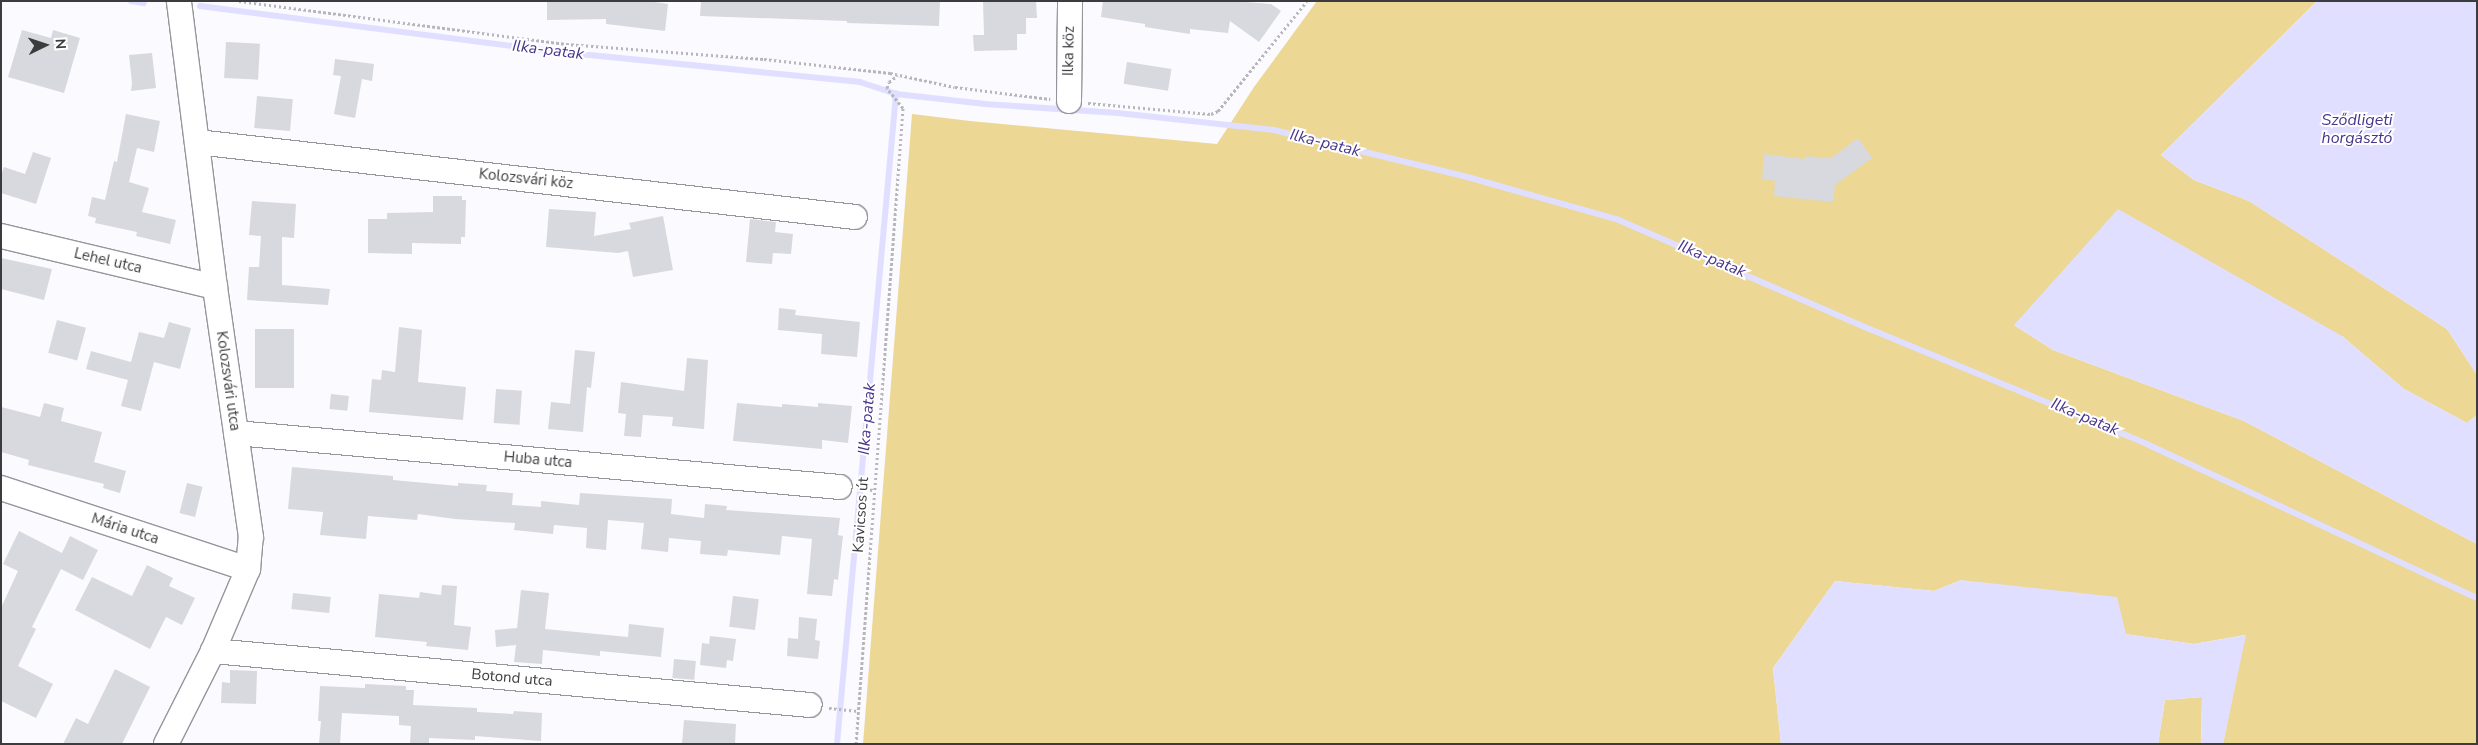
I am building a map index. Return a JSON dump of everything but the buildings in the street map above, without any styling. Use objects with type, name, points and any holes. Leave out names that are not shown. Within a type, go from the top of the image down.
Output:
[{"type":"street","name":"Kolozsvári utca","points":[[166,744],[213,651],[248,569],[251,537],[215,287],[179,1]]},
{"type":"street","name":"Ilka köz","points":[[1069,101],[1070,1]]},
{"type":"street","name":"Kolozsvári köz","points":[[197,142],[855,217]]},
{"type":"street","name":"Lehel utca","points":[[1,236],[215,287]]},
{"type":"street","name":"Huba utca","points":[[236,433],[840,487]]},
{"type":"street","name":"Mária utca","points":[[2,491],[248,569]]},
{"type":"street","name":"Botond utca","points":[[213,651],[819,707]]},
{"type":"path","points":[[239,1],[566,44],[764,59],[901,74],[955,87],[1069,101],[1211,114],[1218,110],[1307,1]]},
{"type":"path","name":"Kavicsos út","points":[[856,744],[856,711],[903,108],[887,88],[894,76],[901,74]]},
{"type":"path","points":[[819,707],[856,711]]},
{"type":"shaded area","points":[[1317,1],[2317,1],[2161,155],[2194,180],[2249,201],[2447,329],[2477,375],[2477,415],[2467,423],[2404,389],[2342,336],[2014,325],[2053,350],[2244,421],[2477,544],[2477,744],[2223,744],[2245,635],[2194,644],[2125,634],[1961,580],[1934,591],[1835,581],[1773,668],[1781,744],[863,744],[912,114],[1217,144],[1254,87]]},
{"type":"shaded area","points":[[2202,697],[2201,744],[2158,744],[2165,700]]},
{"type":"water","name":"Sződligeti horgásztó","points":[[2317,1],[2477,1],[2477,375],[2447,329],[2249,201],[2194,180],[2161,155]]},
{"type":"water","points":[[2118,209],[2342,336],[2404,389],[2467,423],[2477,415],[2477,544],[2244,421],[2053,350],[2014,325]]},
{"type":"water","points":[[1961,580],[2117,597],[2126,634],[2194,644],[2246,635],[2223,744],[2201,744],[2202,697],[2165,700],[2158,744],[1781,744],[1773,668],[1835,581],[1934,591]]},
{"type":"waterway","name":"Ilka-patak","points":[[131,1],[144,3]]},
{"type":"waterway","name":"Ilka-patak","points":[[200,6],[550,51],[860,82],[896,94],[985,104],[1118,113],[1274,130],[1464,176],[1619,220],[1870,329],[2147,444],[2477,598]]},
{"type":"waterway","name":"Ilka-patak","points":[[837,744],[896,94]]}]
